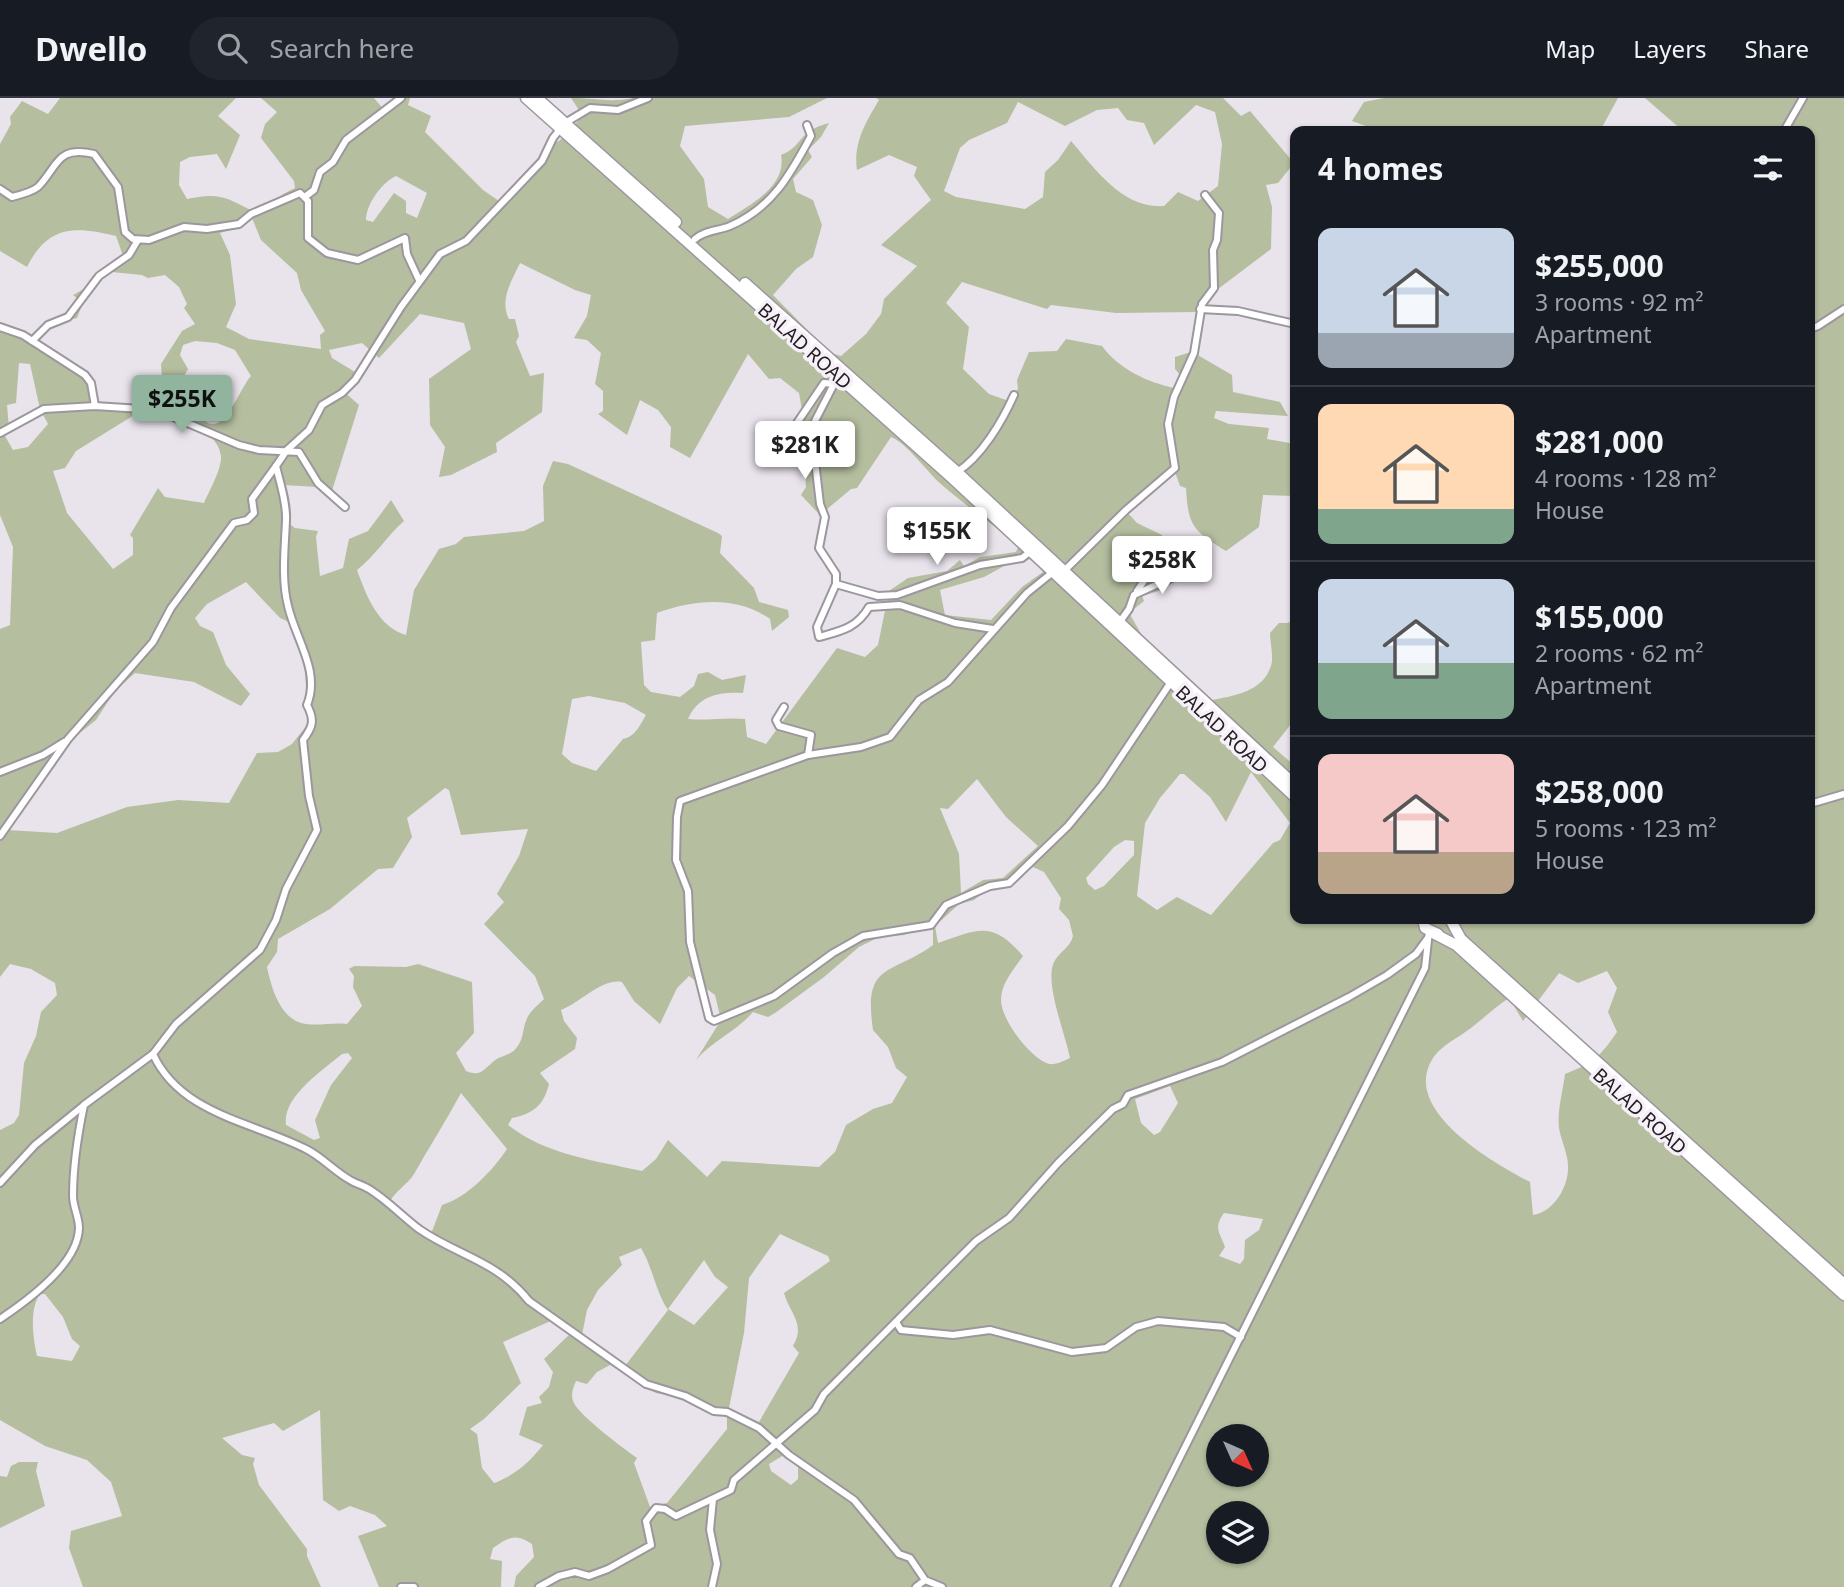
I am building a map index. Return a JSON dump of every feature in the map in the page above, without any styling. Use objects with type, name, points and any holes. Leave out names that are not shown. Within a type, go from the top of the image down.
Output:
[{"type":"highway","name":"BALAD ROAD","points":[[526,98],[563,126],[695,239],[840,378],[957,472],[1171,682],[1290,792]]},
{"type":"highway","name":"BALAD ROAD","points":[[537,98],[563,126],[840,378],[1031,551],[1119,623],[1290,781]]},
{"type":"highway","points":[[1426,928],[1446,930],[1448,924]]},
{"type":"highway","name":"BALAD ROAD","points":[[1453,924],[1461,939],[1844,1284]]},
{"type":"highway","name":"BALAD ROAD","points":[[1426,928],[1457,945],[1844,1295]]},
{"type":"street","points":[[306,196],[314,190],[320,172],[333,162],[346,140],[401,98]]},
{"type":"street","points":[[0,836],[68,739],[153,642],[171,608],[234,523],[247,520],[254,513],[252,499],[287,450],[309,430],[322,405],[342,393],[355,380],[419,281],[440,254],[466,241],[542,161],[563,126],[590,108],[618,110],[648,98]]},
{"type":"street","points":[[1787,126],[1803,98]]},
{"type":"street","points":[[695,239],[702,233],[730,226],[770,202],[811,136],[807,125]]},
{"type":"street","points":[[0,189],[12,197],[37,188],[57,158],[72,152],[94,153],[118,187],[125,232],[138,240],[149,240],[184,227],[206,229],[239,224],[285,197],[300,193],[306,196]]},
{"type":"street","points":[[1171,682],[1102,785],[1068,826],[1009,883],[990,886],[946,905],[931,925],[863,936],[833,953],[774,996],[713,1021],[709,1018],[690,942],[688,891],[676,860],[680,801],[808,755],[861,747],[890,737],[919,699],[948,682],[1027,593],[1058,572],[1175,468],[1168,424],[1174,397],[1194,353],[1200,309],[1214,289],[1213,250],[1219,213],[1205,195]]},
{"type":"street","points":[[306,196],[308,238],[317,248],[358,260],[405,238],[407,254],[419,281]]},
{"type":"street","points":[[32,341],[48,325],[68,317],[99,276],[129,255],[138,240]]},
{"type":"street","points":[[1200,309],[1238,311],[1290,323]]},
{"type":"street","points":[[1815,326],[1844,309]]},
{"type":"street","points":[[0,327],[32,341],[85,375],[91,383],[95,406]]},
{"type":"street","points":[[797,424],[824,383],[840,378]]},
{"type":"street","points":[[840,378],[815,421],[813,444],[820,504],[825,517],[819,548],[836,574],[836,584],[817,627],[818,637],[846,630],[861,620],[869,607],[900,605],[955,623],[993,629]]},
{"type":"street","points":[[957,472],[966,468],[993,433],[1014,395]]},
{"type":"street","points":[[0,433],[44,409],[95,406],[157,410],[239,445],[259,450],[287,450],[303,456],[318,483],[345,507]]},
{"type":"street","points":[[0,1183],[35,1145],[153,1054],[176,1024],[260,950],[276,920],[286,889],[317,830],[309,796],[303,740],[312,728],[313,716],[307,705],[311,696],[305,648],[288,606],[283,538],[286,518],[276,466]]},
{"type":"street","points":[[836,584],[878,596],[897,595],[980,565],[1022,558],[1031,551]]},
{"type":"street","points":[[1119,623],[1129,609],[1133,595],[1161,554]]},
{"type":"street","points":[[1133,595],[1180,574],[1195,559]]},
{"type":"street","points":[[784,707],[776,719],[779,726],[811,735],[808,755]]},
{"type":"street","points":[[0,772],[43,755],[68,739]]},
{"type":"street","points":[[1815,803],[1844,794]]},
{"type":"street","points":[[539,1587],[559,1576],[575,1572],[589,1576],[635,1556],[651,1545],[646,1521],[656,1508],[665,1509],[676,1516],[731,1490],[734,1480],[815,1410],[824,1394],[976,1241],[1009,1218],[1058,1163],[1113,1109],[1124,1104],[1128,1095],[1222,1062],[1349,997],[1416,954],[1426,928]]},
{"type":"street","points":[[1115,1587],[1241,1337],[1320,1171],[1425,968],[1426,928]]},
{"type":"street","points":[[153,1054],[158,1065],[190,1100],[259,1132],[308,1150],[350,1180],[369,1189],[421,1230],[490,1265],[514,1282],[529,1301],[646,1384],[685,1396],[714,1411],[736,1415],[759,1428],[854,1500],[899,1554],[910,1558],[925,1580],[942,1587]]},
{"type":"street","points":[[0,1319],[36,1296],[47,1279],[66,1261],[75,1243],[79,1227],[73,1194],[78,1132],[85,1105]]},
{"type":"street","points":[[896,1322],[901,1329],[933,1334],[990,1331],[1067,1351],[1106,1348],[1136,1327],[1158,1321],[1224,1327],[1241,1337]]},
{"type":"street","points":[[712,1587],[717,1564],[710,1530],[713,1499]]},
{"type":"street","points":[[916,1587],[925,1580]]},
{"type":"street","points":[[401,1587],[414,1587]]},
{"type":"green space","points":[[60,98],[236,98],[218,116],[240,135],[226,169],[217,154],[190,157],[180,162],[179,185],[187,199],[221,197],[252,211],[295,188],[294,181],[261,138],[265,124],[277,112],[261,98],[374,98],[384,110],[398,98],[410,98],[408,105],[431,116],[425,132],[483,190],[499,201],[540,160],[546,145],[559,141],[583,116],[571,98],[827,98],[789,117],[685,126],[680,146],[704,179],[708,207],[728,219],[756,201],[773,185],[781,166],[781,155],[811,131],[829,123],[821,137],[808,150],[812,157],[793,179],[796,192],[813,200],[822,225],[813,257],[796,269],[773,295],[830,353],[841,356],[866,334],[881,314],[884,299],[917,266],[881,245],[931,200],[914,176],[917,167],[889,155],[857,170],[859,142],[879,100],[876,98],[1223,98],[1241,116],[1250,111],[1290,158],[1290,168],[1278,183],[1266,185],[1272,207],[1271,249],[1218,289],[1204,307],[1290,319],[1290,326],[1239,314],[1202,313],[1196,354],[1232,375],[1233,392],[1280,402],[1288,416],[1216,411],[1214,418],[1229,424],[1269,428],[1267,439],[1290,443],[1290,496],[1263,495],[1259,527],[1226,551],[1195,527],[1191,520],[1186,488],[1180,486],[1175,472],[1127,512],[1137,523],[1162,535],[1165,559],[1184,574],[1162,590],[1142,596],[1144,601],[1129,613],[1143,637],[1212,700],[1246,691],[1261,682],[1272,662],[1270,633],[1279,623],[1290,622],[1290,725],[1273,747],[1290,762],[1290,823],[1290,924],[1815,924],[1815,126],[1677,126],[1645,98],[1844,98],[1844,1587],[514,1587],[516,1576],[534,1557],[532,1544],[516,1538],[508,1539],[493,1548],[490,1559],[502,1561],[501,1587],[379,1587],[358,1536],[387,1526],[375,1515],[350,1506],[339,1511],[323,1500],[320,1410],[283,1431],[274,1423],[222,1438],[242,1455],[255,1458],[253,1464],[259,1485],[307,1549],[307,1556],[321,1587],[83,1587],[69,1548],[71,1531],[122,1516],[111,1482],[87,1460],[45,1446],[0,1420],[0,1130],[14,1123],[19,1115],[24,1063],[36,1036],[41,1012],[57,995],[55,983],[31,969],[10,964],[0,977],[0,629],[10,625],[13,547],[0,515],[0,325],[9,326],[30,336],[66,312],[78,299],[73,295],[86,288],[115,259],[123,256],[116,236],[75,230],[54,236],[44,243],[27,267],[0,251],[0,144],[11,124],[10,117],[22,101],[48,114]],"holes":[[[1018,102],[1065,126],[1097,110],[1118,108],[1127,120],[1144,123],[1154,145],[1196,105],[1215,112],[1222,144],[1218,186],[1198,201],[1178,192],[1164,206],[1149,205],[1136,201],[1112,186],[1071,141],[1058,160],[1045,172],[1043,197],[1025,209],[956,197],[944,191],[960,148],[969,140],[1007,123]],[[396,176],[427,193],[417,218],[406,213],[406,201],[394,193],[373,222],[366,220],[375,195]],[[252,218],[261,240],[297,273],[301,290],[325,331],[320,335],[321,349],[249,339],[226,327],[236,304],[230,255],[220,233],[240,227]],[[520,263],[591,295],[587,316],[574,338],[587,340],[601,353],[595,384],[603,391],[603,411],[598,414],[627,435],[640,400],[658,410],[671,427],[670,447],[690,458],[748,354],[769,379],[780,378],[799,393],[803,416],[785,443],[804,456],[806,487],[801,495],[820,515],[851,489],[857,488],[891,437],[942,485],[1018,547],[1016,552],[980,557],[964,566],[960,560],[947,571],[908,578],[889,591],[878,645],[865,657],[837,648],[766,744],[747,737],[745,719],[688,719],[704,700],[718,694],[743,693],[746,675],[722,680],[708,672],[698,674],[694,686],[680,697],[651,692],[644,685],[641,642],[655,640],[657,613],[685,605],[714,602],[743,606],[770,619],[772,631],[789,617],[788,610],[759,602],[754,588],[720,553],[722,536],[718,533],[568,464],[553,461],[543,486],[544,521],[524,531],[464,537],[456,544],[439,549],[414,590],[406,635],[396,631],[374,609],[357,570],[404,521],[391,500],[368,531],[349,539],[343,568],[320,576],[316,537],[318,531],[295,528],[288,523],[283,485],[318,487],[330,497],[359,405],[341,389],[352,380],[355,372],[332,358],[329,350],[362,343],[379,358],[420,314],[464,323],[471,349],[429,379],[430,425],[445,447],[439,477],[451,475],[497,452],[496,443],[542,412],[544,373],[530,376],[516,342],[519,336],[515,319],[509,319],[506,312],[506,297]],[[112,272],[148,278],[165,275],[179,287],[187,304],[184,308],[195,324],[182,331],[161,364],[164,409],[101,407],[89,374],[41,345],[39,338],[55,324],[77,318],[90,292]],[[962,282],[1047,309],[1051,305],[1116,313],[1196,312],[1191,352],[1175,357],[1175,369],[1180,375],[1174,388],[1134,373],[1102,346],[1066,339],[1057,351],[1029,352],[1017,380],[1018,389],[1006,400],[989,394],[963,369],[969,327],[946,303]],[[195,341],[217,343],[235,350],[251,376],[228,413],[214,424],[206,422],[198,412],[200,408],[192,399],[186,400],[182,380],[188,369],[180,355],[183,345]],[[19,363],[30,364],[40,409],[48,424],[28,447],[13,450],[5,436],[9,428],[7,405],[16,403]],[[139,412],[162,416],[200,430],[218,445],[221,456],[215,480],[204,503],[165,497],[158,488],[130,535],[133,538],[133,555],[113,569],[67,513],[53,471],[65,468],[76,451]],[[1033,558],[1043,572],[1022,587],[991,620],[945,615],[940,590],[984,577],[1006,565]],[[246,582],[280,618],[287,621],[303,649],[307,698],[303,704],[311,720],[292,744],[278,752],[257,753],[229,803],[178,800],[127,807],[57,833],[8,830],[76,736],[96,720],[115,691],[135,673],[194,682],[241,706],[250,694],[226,665],[213,632],[200,626],[195,618],[207,604]],[[589,696],[625,703],[646,715],[634,733],[623,739],[596,771],[572,763],[562,754],[572,699]],[[1251,772],[1290,823],[1280,840],[1273,843],[1211,915],[1177,897],[1157,910],[1137,896],[1145,823],[1160,798],[1180,774],[1184,774],[1210,797],[1226,822]],[[977,779],[1006,817],[1038,846],[1003,878],[983,880],[961,893],[959,854],[940,808],[948,809]],[[445,788],[449,790],[461,835],[528,829],[519,856],[497,894],[504,902],[484,924],[535,976],[544,999],[529,1015],[521,1041],[515,1050],[497,1059],[481,1072],[466,1071],[456,1053],[474,1033],[472,982],[418,964],[406,967],[354,966],[349,969],[354,976],[353,987],[362,1006],[347,1024],[312,1025],[301,1023],[287,1014],[277,1000],[271,983],[267,967],[277,952],[278,939],[330,909],[378,869],[393,868],[412,837],[407,818]],[[1125,840],[1134,841],[1134,855],[1104,886],[1095,890],[1086,878],[1114,847]],[[1033,867],[1044,872],[1061,898],[1059,909],[1069,920],[1073,936],[1054,962],[1052,982],[1070,1058],[1054,1064],[1042,1061],[1011,1028],[1001,1000],[1003,988],[1023,956],[1012,945],[993,932],[984,931],[975,931],[938,943],[935,926],[959,904],[974,900],[990,888],[1007,887]],[[929,926],[933,930],[933,945],[884,973],[872,992],[873,1030],[888,1047],[896,1068],[907,1077],[892,1103],[873,1109],[846,1125],[835,1152],[819,1167],[722,1161],[707,1177],[668,1140],[656,1159],[642,1171],[555,1150],[508,1125],[512,1118],[526,1114],[541,1103],[549,1084],[540,1073],[575,1049],[577,1038],[564,1021],[561,1010],[599,987],[622,982],[634,1001],[660,1024],[677,988],[689,976],[715,995],[721,1020],[696,1060],[753,1012],[768,1017],[775,1013],[859,947],[879,937],[904,935]],[[1607,971],[1617,988],[1608,1012],[1617,1032],[1595,1058],[1565,1074],[1559,1121],[1568,1161],[1568,1174],[1563,1190],[1554,1203],[1541,1213],[1533,1215],[1530,1182],[1475,1149],[1456,1133],[1429,1097],[1426,1078],[1433,1058],[1441,1049],[1509,998],[1523,1021],[1559,973],[1578,983]],[[348,1053],[352,1058],[331,1085],[315,1120],[320,1138],[314,1140],[286,1125],[286,1115],[297,1094],[342,1054]],[[1170,1086],[1178,1103],[1160,1132],[1154,1135],[1141,1123],[1135,1099]],[[461,1093],[507,1149],[479,1182],[461,1196],[442,1205],[431,1234],[400,1218],[391,1209],[389,1203],[414,1174]],[[1224,1213],[1263,1219],[1259,1230],[1245,1240],[1244,1259],[1240,1264],[1219,1256],[1225,1247],[1218,1230]],[[780,1234],[828,1256],[830,1261],[784,1293],[796,1319],[798,1331],[793,1346],[799,1353],[759,1422],[729,1408],[744,1333],[749,1278]],[[641,1248],[668,1310],[625,1366],[582,1335],[587,1310],[598,1290],[622,1265],[619,1257]],[[704,1260],[715,1277],[728,1287],[694,1325],[668,1309]],[[40,1294],[45,1294],[63,1317],[72,1339],[80,1346],[72,1361],[37,1356],[33,1324]],[[553,1320],[571,1333],[544,1359],[553,1372],[549,1387],[539,1397],[542,1403],[527,1407],[519,1435],[543,1445],[527,1463],[494,1483],[482,1468],[477,1434],[470,1429],[521,1383],[503,1342]],[[610,1365],[656,1393],[681,1397],[715,1414],[727,1415],[727,1429],[667,1503],[650,1507],[634,1463],[637,1458],[602,1432],[574,1403],[572,1392],[576,1381],[587,1384],[597,1372]],[[784,1455],[798,1467],[798,1479],[791,1485],[771,1471],[769,1464]]]},
{"type":"green space","points":[[1384,98],[1618,98],[1603,126],[1366,126],[1352,121],[1364,102]]},
{"type":"green space","points":[[19,1462],[38,1462],[36,1471],[45,1506],[0,1528],[0,1476],[7,1477],[11,1466]]}]
